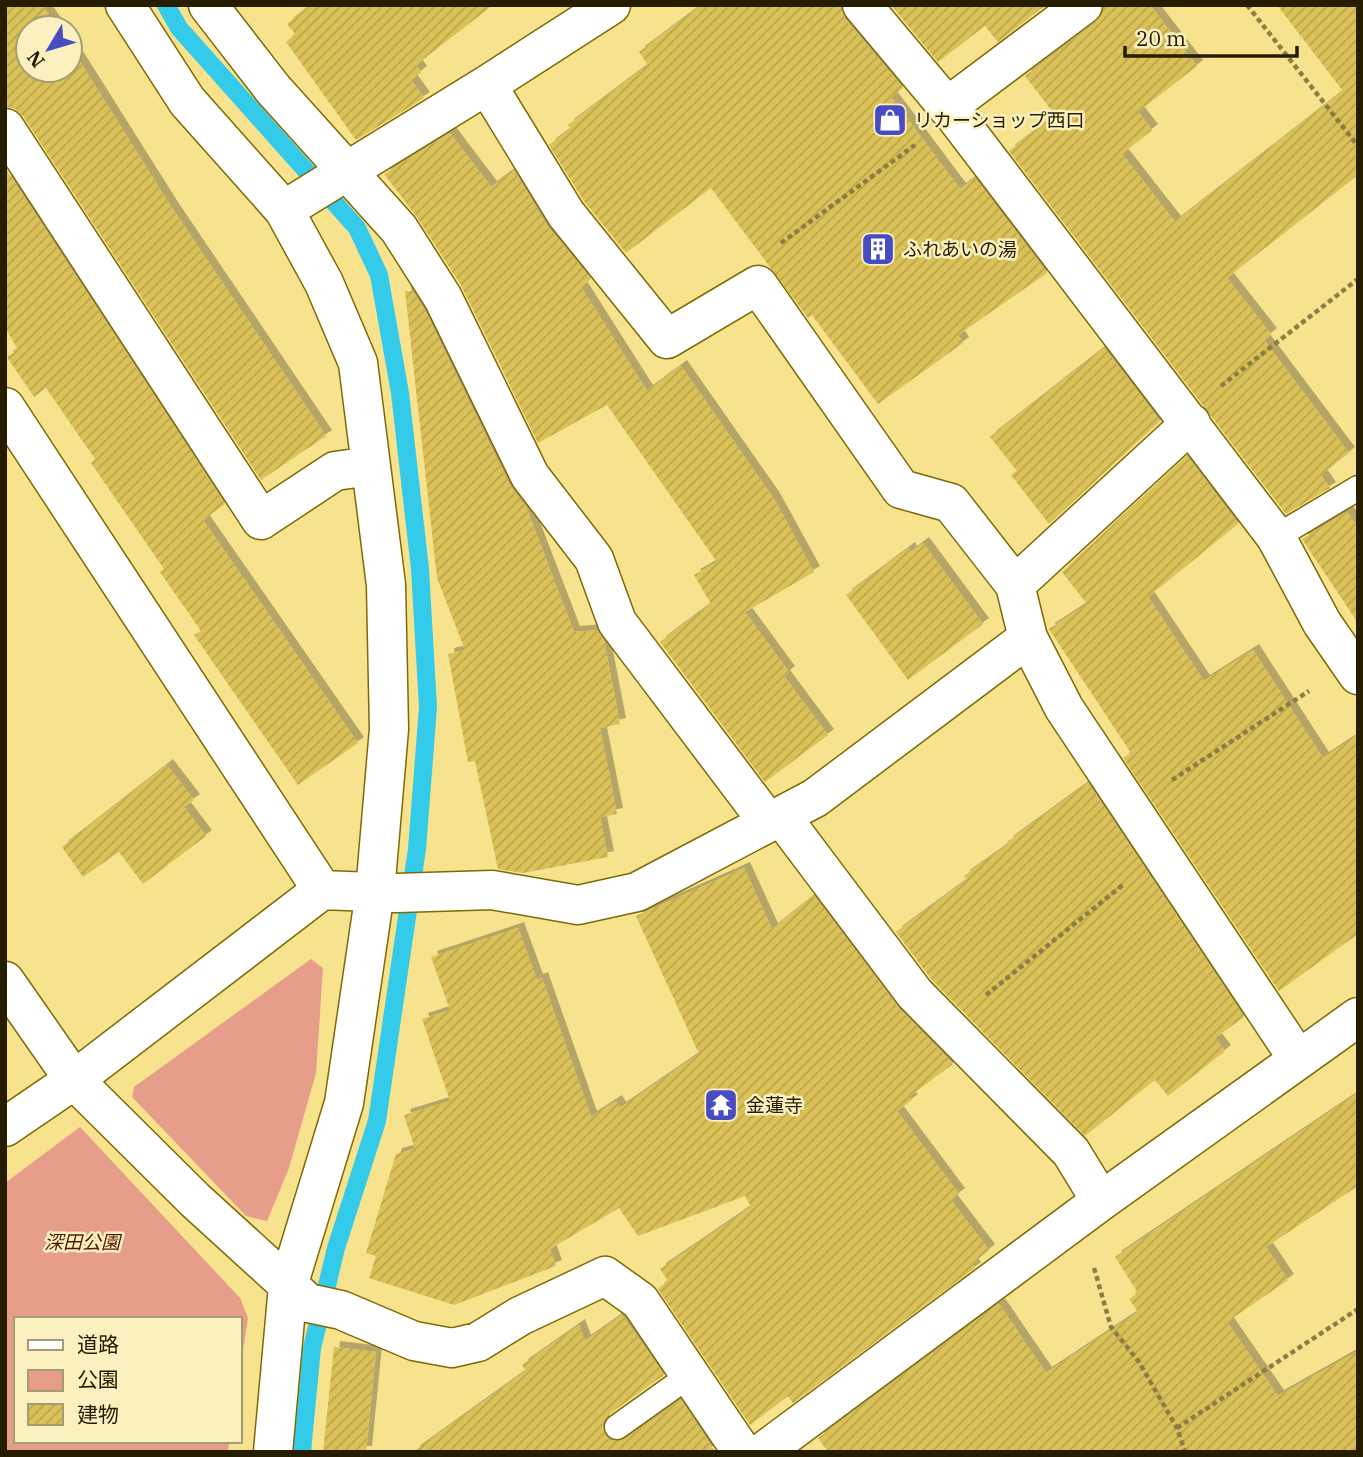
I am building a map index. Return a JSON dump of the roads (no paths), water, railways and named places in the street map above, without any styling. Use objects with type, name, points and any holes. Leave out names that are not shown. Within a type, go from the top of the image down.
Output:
[{"type":"street","points":[[125,5],[187,101],[316,189],[399,229],[443,298],[530,476],[594,559],[617,622],[915,994],[1071,1152],[1090,1209]]},
{"type":"street","points":[[208,5],[273,89],[316,189],[324,283],[358,363],[386,586],[389,729],[386,893],[344,1103],[312,1300],[272,1452]]},
{"type":"street","points":[[316,189],[487,85],[611,5]]},
{"type":"street","points":[[862,5],[951,111],[1276,537],[1322,624],[1354,670]]},
{"type":"street","points":[[951,111],[1083,5]]},
{"type":"street","points":[[487,85],[566,214],[667,339],[758,285],[901,489],[951,503],[1015,585],[1028,638],[1064,708],[1163,852],[1298,1059]]},
{"type":"street","points":[[5,128],[261,520],[335,471],[371,466]]},
{"type":"street","points":[[5,407],[321,890]]},
{"type":"street","points":[[1015,585],[1187,419]]},
{"type":"street","points":[[5,1127],[74,1080],[321,890],[386,893],[492,890],[579,905],[637,892],[815,797],[1028,638]]},
{"type":"street","points":[[5,981],[74,1080],[195,1200],[312,1300],[414,1341],[452,1348],[478,1342],[520,1316],[605,1276],[640,1301],[742,1452]]},
{"type":"street","points":[[763,1452],[1090,1209],[1358,1017]]},
{"type":"lane","points":[[1276,537],[1358,488]]},
{"type":"lane","points":[[617,1427],[690,1376]]},
{"type":"waterway","points":[[166,5],[179,28],[357,228],[379,275],[400,393],[420,569],[428,707],[417,849],[377,1121],[336,1248],[312,1348],[302,1452]]},
{"type":"place","name":"リカーショップ西口","points":[[890,120]]},
{"type":"place","name":"ふれあいの湯","points":[[878,249]]},
{"type":"place","name":"金蓮寺","points":[[721,1105]]},
{"type":"park label","name":"深田公園","points":[[82,1242]]}]
